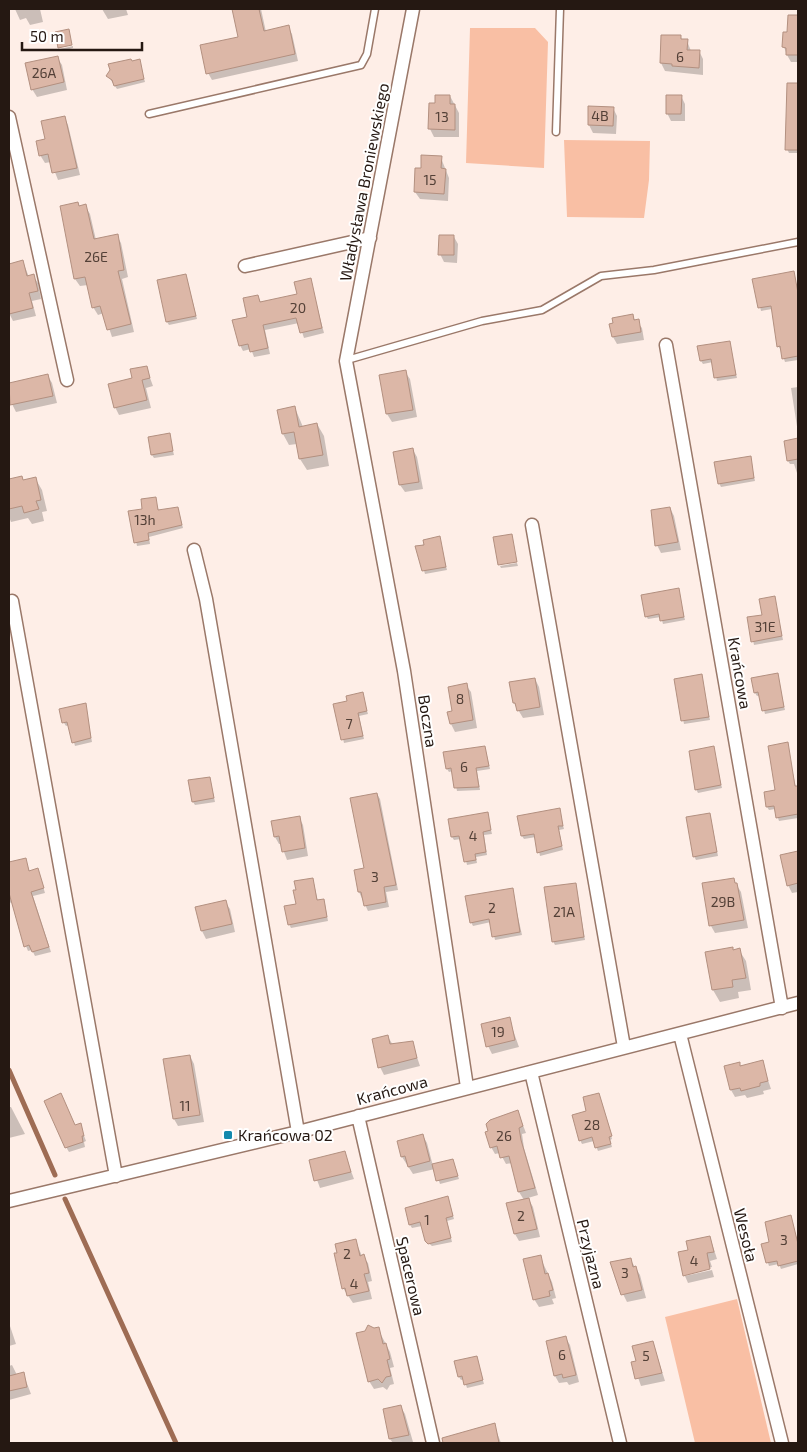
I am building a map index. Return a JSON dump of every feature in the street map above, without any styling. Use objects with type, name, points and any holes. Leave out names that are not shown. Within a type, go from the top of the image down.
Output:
[{"type":"street","name":"Władysława Broniewskiego","points":[[346,361],[413,9]]},
{"type":"street","points":[[9,117],[67,380]]},
{"type":"street","points":[[246,266],[370,238]]},
{"type":"street","name":"Krańcowa","points":[[666,345],[782,1008]]},
{"type":"street","name":"Boczna","points":[[346,361],[404,671],[467,1087]]},
{"type":"street","points":[[532,525],[624,1048]]},
{"type":"street","points":[[194,550],[206,599],[298,1132]]},
{"type":"street","points":[[11,602],[116,1176]]},
{"type":"street","name":"Krańcowa","points":[[9,1201],[298,1132],[798,1003]]},
{"type":"street","name":"Wesoła","points":[[680,1034],[782,1443]]},
{"type":"street","name":"Przyjazna","points":[[530,1072],[620,1443]]},
{"type":"street","name":"Spacerowa","points":[[358,1116],[433,1443]]},
{"type":"lane","points":[[149,114],[361,65],[367,54],[375,9]]},
{"type":"lane","points":[[556,132],[560,9]]},
{"type":"lane","points":[[346,361],[482,321],[542,310],[601,276],[654,270],[798,242]]},
{"type":"shaded area","points":[[470,28],[535,28],[548,42],[544,168],[466,163]]},
{"type":"shaded area","points":[[564,140],[650,141],[649,180],[644,218],[567,217]]},
{"type":"shaded area","points":[[737,1299],[771,1443],[695,1443],[665,1317]]},
{"type":"building","points":[[232,9],[259,9],[264,31],[289,25],[295,54],[206,74],[200,45],[238,37]]},
{"type":"building","points":[[788,15],[798,15],[798,55],[786,55],[786,48],[782,47],[783,32],[787,32]]},
{"type":"building","points":[[69,29],[72,45],[58,48],[55,32]]},
{"type":"building","points":[[661,35],[681,35],[681,39],[688,39],[687,50],[700,50],[699,68],[660,63]]},
{"type":"building","points":[[58,56],[64,82],[31,90],[25,63]]},
{"type":"building","points":[[131,59],[132,61],[140,59],[144,79],[114,86],[112,80],[106,76],[110,70],[108,64]]},
{"type":"building","points":[[787,83],[798,83],[798,150],[785,150]]},
{"type":"building","points":[[435,95],[450,95],[450,104],[455,104],[455,130],[428,129],[429,103],[435,103]]},
{"type":"building","points":[[666,95],[682,95],[681,114],[666,114]]},
{"type":"building","points":[[588,106],[614,107],[613,126],[588,125]]},
{"type":"building","points":[[65,116],[77,168],[52,173],[48,154],[39,156],[36,141],[45,139],[41,121]]},
{"type":"building","points":[[421,155],[442,156],[441,168],[446,169],[444,194],[414,192],[415,168],[421,168]]},
{"type":"building","points":[[78,202],[79,206],[86,204],[94,239],[118,234],[124,270],[118,271],[131,324],[107,330],[100,306],[92,308],[85,277],[74,279],[60,206]]},
{"type":"building","points":[[439,235],[454,235],[454,255],[438,255]]},
{"type":"building","points":[[23,260],[27,276],[34,274],[38,291],[29,293],[33,308],[9,314],[9,264]]},
{"type":"building","points":[[794,271],[798,293],[798,356],[782,359],[780,346],[777,347],[771,306],[758,308],[752,279]]},
{"type":"building","points":[[186,274],[196,316],[166,322],[157,280]]},
{"type":"building","points":[[311,278],[322,328],[300,333],[296,318],[263,325],[268,348],[250,352],[248,344],[239,346],[232,320],[247,317],[243,298],[258,295],[260,302],[297,294],[294,282]]},
{"type":"building","points":[[633,314],[634,320],[639,319],[641,332],[612,337],[609,324],[613,323],[612,318]]},
{"type":"building","points":[[730,341],[736,375],[714,378],[711,359],[700,361],[697,346]]},
{"type":"building","points":[[147,366],[150,378],[142,380],[147,400],[114,408],[108,384],[132,378],[130,369]]},
{"type":"building","points":[[406,370],[413,410],[386,414],[379,375]]},
{"type":"building","points":[[48,374],[53,396],[10,405],[9,383]]},
{"type":"building","points":[[295,406],[299,427],[317,423],[323,455],[299,459],[294,432],[282,434],[277,410]]},
{"type":"building","points":[[170,433],[173,451],[151,455],[148,437]]},
{"type":"building","points":[[798,438],[798,459],[787,461],[784,441]]},
{"type":"building","points":[[413,448],[419,482],[399,485],[393,452]]},
{"type":"building","points":[[751,456],[754,478],[718,484],[714,462]]},
{"type":"building","points":[[22,476],[23,480],[36,477],[41,500],[36,501],[39,509],[24,513],[22,506],[9,509],[9,479]]},
{"type":"building","points":[[156,497],[158,510],[178,507],[182,525],[148,533],[149,540],[134,543],[128,511],[142,509],[141,499]]},
{"type":"building","points":[[670,507],[678,542],[655,546],[651,510]]},
{"type":"building","points":[[512,534],[517,562],[498,565],[493,537]]},
{"type":"building","points":[[440,536],[446,567],[422,571],[415,546],[424,545],[423,540]]},
{"type":"building","points":[[679,588],[684,617],[660,621],[659,614],[645,617],[641,595]]},
{"type":"building","points":[[775,596],[782,636],[751,642],[747,617],[762,615],[759,599]]},
{"type":"building","points":[[778,673],[784,707],[762,711],[758,692],[754,693],[751,678]]},
{"type":"building","points":[[702,674],[709,717],[681,721],[674,679]]},
{"type":"building","points":[[535,678],[540,707],[517,711],[515,703],[513,703],[509,682]]},
{"type":"building","points":[[467,683],[473,720],[450,724],[447,712],[452,711],[448,687]]},
{"type":"building","points":[[363,692],[367,711],[358,713],[363,736],[341,740],[333,704],[347,701],[346,696]]},
{"type":"building","points":[[86,703],[91,738],[72,743],[67,722],[62,723],[59,709]]},
{"type":"building","points":[[788,742],[795,786],[798,786],[798,814],[776,818],[774,806],[766,807],[764,792],[775,790],[768,746]]},
{"type":"building","points":[[485,746],[489,766],[476,768],[479,787],[454,788],[451,768],[446,769],[443,752]]},
{"type":"building","points":[[714,746],[721,785],[695,790],[689,751]]},
{"type":"building","points":[[210,777],[214,798],[192,802],[188,780]]},
{"type":"building","points":[[377,793],[396,885],[384,887],[386,902],[364,906],[361,892],[358,892],[354,870],[364,868],[350,798]]},
{"type":"building","points":[[560,808],[563,826],[558,826],[562,846],[537,853],[534,834],[521,836],[517,816]]},
{"type":"building","points":[[488,812],[491,830],[483,832],[486,852],[475,854],[476,860],[464,862],[459,836],[451,837],[448,819]]},
{"type":"building","points":[[710,813],[717,852],[693,857],[686,817]]},
{"type":"building","points":[[300,816],[305,848],[282,852],[279,836],[274,837],[271,821]]},
{"type":"building","points":[[798,851],[798,883],[787,886],[780,855]]},
{"type":"building","points":[[26,858],[29,871],[38,868],[44,888],[31,892],[49,947],[32,952],[29,945],[24,947],[9,893],[9,862]]},
{"type":"building","points":[[313,878],[317,900],[324,899],[327,917],[288,925],[284,906],[296,904],[293,890],[296,890],[294,881]]},
{"type":"building","points":[[734,878],[735,883],[737,883],[744,920],[709,926],[702,883]]},
{"type":"building","points":[[576,883],[584,937],[552,942],[544,887]]},
{"type":"building","points":[[513,888],[520,932],[492,937],[489,919],[470,923],[465,896]]},
{"type":"building","points":[[226,900],[232,924],[201,931],[195,907]]},
{"type":"building","points":[[733,947],[733,950],[740,948],[746,978],[732,980],[733,987],[712,990],[705,952]]},
{"type":"building","points":[[510,1017],[515,1040],[486,1047],[481,1024]]},
{"type":"building","points":[[388,1035],[390,1044],[413,1041],[417,1058],[378,1068],[372,1039]]},
{"type":"building","points":[[190,1055],[200,1115],[173,1119],[163,1059]]},
{"type":"building","points":[[763,1060],[768,1081],[760,1083],[760,1086],[741,1091],[740,1088],[730,1090],[724,1066],[740,1062],[740,1066]]},
{"type":"building","points":[[61,1093],[75,1125],[81,1123],[84,1136],[82,1136],[83,1142],[65,1148],[44,1101]]},
{"type":"building","points":[[599,1093],[612,1136],[609,1137],[611,1144],[595,1148],[592,1137],[579,1141],[572,1115],[586,1111],[583,1097]]},
{"type":"building","points":[[518,1110],[523,1126],[519,1128],[521,1140],[535,1188],[518,1192],[509,1156],[500,1158],[497,1146],[490,1148],[485,1132],[488,1131],[486,1124],[490,1120]]},
{"type":"building","points":[[423,1134],[430,1161],[408,1167],[405,1156],[401,1157],[397,1141]]},
{"type":"building","points":[[345,1151],[351,1172],[314,1181],[309,1160]]},
{"type":"building","points":[[453,1159],[458,1176],[436,1181],[432,1164]]},
{"type":"building","points":[[448,1196],[453,1216],[446,1218],[451,1238],[428,1244],[425,1241],[420,1222],[409,1225],[405,1208]]},
{"type":"building","points":[[529,1198],[537,1229],[514,1234],[506,1203]]},
{"type":"building","points":[[791,1215],[798,1244],[798,1261],[778,1266],[777,1261],[766,1263],[761,1244],[769,1242],[765,1222]]},
{"type":"building","points":[[710,1236],[714,1252],[707,1253],[710,1269],[683,1276],[678,1252],[688,1250],[686,1241]]},
{"type":"building","points":[[356,1239],[360,1256],[364,1254],[367,1264],[369,1273],[364,1274],[369,1291],[347,1296],[345,1288],[342,1289],[334,1253],[337,1253],[335,1244]]},
{"type":"building","points":[[541,1255],[545,1274],[548,1273],[553,1290],[549,1291],[550,1296],[533,1300],[523,1259]]},
{"type":"building","points":[[631,1258],[633,1267],[636,1266],[642,1290],[621,1295],[610,1262]]},
{"type":"building","points":[[368,1325],[374,1328],[379,1327],[383,1344],[386,1343],[390,1359],[387,1360],[391,1376],[386,1377],[382,1383],[378,1379],[368,1382],[356,1333],[365,1331]]},
{"type":"building","points":[[566,1336],[576,1375],[563,1378],[562,1374],[554,1376],[546,1341]]},
{"type":"building","points":[[653,1341],[662,1373],[635,1379],[631,1362],[636,1361],[632,1346]]},
{"type":"building","points":[[477,1356],[483,1380],[464,1385],[462,1376],[458,1377],[454,1361]]},
{"type":"building","points":[[24,1372],[27,1387],[9,1391],[9,1376]]},
{"type":"building","points":[[401,1405],[409,1435],[389,1439],[383,1409]]},
{"type":"building","points":[[495,1423],[499,1443],[443,1443],[442,1438]]},
{"type":"waterway","points":[[9,1070],[55,1175]]},
{"type":"waterway","points":[[65,1199],[176,1443]]},
{"type":"place","name":"Krańcowa 02","points":[[228,1135]]}]
